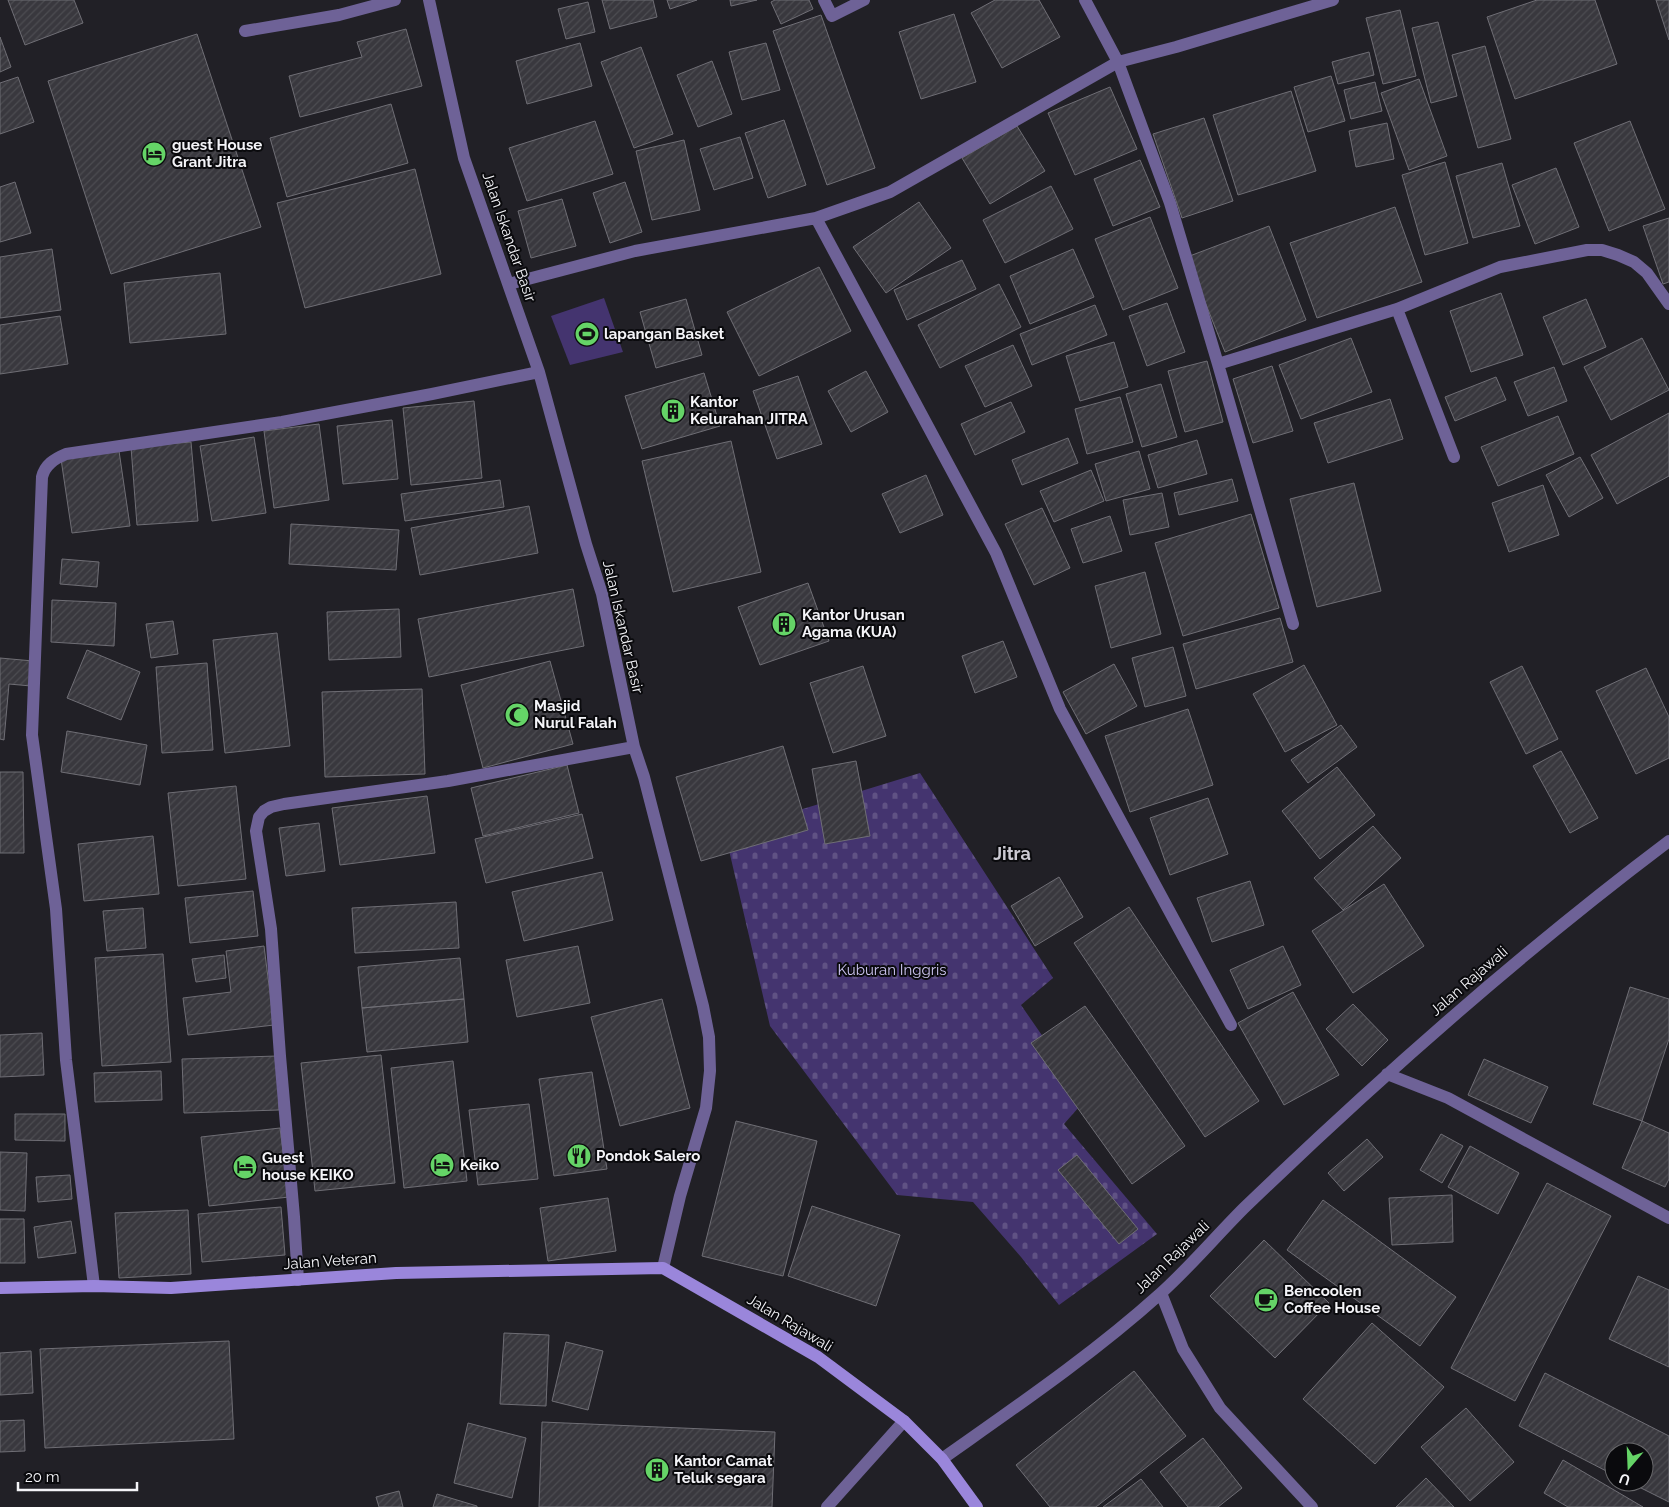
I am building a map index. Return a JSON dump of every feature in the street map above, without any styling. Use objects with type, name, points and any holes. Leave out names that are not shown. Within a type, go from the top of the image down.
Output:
[{"type":"street","points":[[245,31],[339,15],[395,0]]},
{"type":"street","name":"Jalan Iskandar Basir","points":[[428,0],[464,158],[539,372],[586,544],[602,594],[634,747],[649,795],[703,1006],[709,1037],[710,1071],[706,1108],[680,1196],[663,1268]]},
{"type":"street","points":[[824,0],[832,16],[864,0]]},
{"type":"street","points":[[1085,0],[1118,62],[1170,203],[1293,624]]},
{"type":"street","points":[[509,284],[635,252],[816,218],[890,192],[1118,62],[1176,47],[1333,0]]},
{"type":"street","points":[[816,218],[996,552],[1060,709],[1231,1025]]},
{"type":"street","points":[[1218,364],[1397,308],[1500,267],[1587,250],[1602,250],[1634,262],[1647,273],[1669,304]]},
{"type":"street","points":[[1397,308],[1454,457]]},
{"type":"street","points":[[94,1286],[66,1060],[56,909],[32,735],[42,479],[44,470],[54,459],[66,454],[292,420],[539,372]]},
{"type":"street","points":[[298,1280],[271,929],[256,831],[261,814],[271,807],[284,804],[448,781],[634,747]]},
{"type":"street","name":"Jalan Rajawali","points":[[663,1268],[818,1357],[904,1421],[942,1459],[1066,1371],[1161,1293],[1243,1209],[1387,1074],[1486,987],[1596,896],[1669,841]]},
{"type":"street","points":[[1387,1074],[1448,1098],[1669,1218]]},
{"type":"street","name":"Jalan Veteran","points":[[0,1288],[94,1286],[171,1288],[396,1273],[663,1268]]},
{"type":"street","points":[[1161,1293],[1183,1349],[1220,1408],[1312,1507]]},
{"type":"street","points":[[826,1507],[904,1421]]},
{"type":"street","points":[[942,1459],[977,1507]]},
{"type":"green space","name":"lapangan Basket","points":[[604,298],[623,352],[570,365],[551,316]]},
{"type":"green space","name":"Kuburan Inggris","points":[[920,773],[1053,978],[1021,1005],[1086,1099],[1064,1124],[1157,1234],[1059,1305],[1021,1257],[973,1202],[897,1195],[770,1026],[725,833]]},
{"type":"building","points":[[8,0],[74,0],[83,23],[25,45]]},
{"type":"building","points":[[602,0],[653,0],[657,17],[610,29]]},
{"type":"building","points":[[667,0],[697,0],[670,9]]},
{"type":"building","points":[[730,0],[757,0],[731,6]]},
{"type":"building","points":[[775,0],[809,0],[813,9],[781,24],[771,2]]},
{"type":"building","points":[[995,0],[1039,0],[1060,37],[1002,68],[971,13]]},
{"type":"building","points":[[1537,0],[1595,0],[1617,64],[1515,99],[1487,17]]},
{"type":"building","points":[[1656,0],[1669,0],[1669,40]]},
{"type":"building","points":[[588,2],[595,32],[566,39],[558,9]]},
{"type":"building","points":[[1400,10],[1416,76],[1383,84],[1366,18]]},
{"type":"building","points":[[954,14],[976,82],[921,99],[899,32]]},
{"type":"building","points":[[821,15],[875,168],[827,185],[773,31]]},
{"type":"building","points":[[1438,22],[1457,96],[1431,103],[1412,28]]},
{"type":"building","points":[[406,29],[422,86],[300,117],[289,76],[362,57],[357,42]]},
{"type":"building","name":"guest House Grant Jitra","points":[[197,34],[261,227],[111,274],[48,81]]},
{"type":"building","points":[[0,37],[11,67],[0,72]]},
{"type":"building","points":[[580,43],[592,86],[527,104],[516,61]]},
{"type":"building","points":[[766,43],[780,90],[742,100],[729,52]]},
{"type":"building","points":[[1485,46],[1511,139],[1478,148],[1452,55]]},
{"type":"building","points":[[641,47],[673,134],[634,148],[601,62]]},
{"type":"building","points":[[1369,52],[1374,75],[1338,84],[1332,62]]},
{"type":"building","points":[[712,61],[732,114],[698,127],[677,75]]},
{"type":"building","points":[[1331,76],[1345,121],[1308,132],[1294,87]]},
{"type":"building","points":[[18,77],[34,122],[0,134],[0,83]]},
{"type":"building","points":[[1419,79],[1447,156],[1409,170],[1381,93]]},
{"type":"building","points":[[1375,82],[1382,111],[1351,119],[1344,90]]},
{"type":"building","points":[[1110,87],[1137,149],[1075,175],[1048,113]]},
{"type":"building","points":[[1291,91],[1316,171],[1238,195],[1213,115]]},
{"type":"building","points":[[391,104],[408,163],[287,197],[270,138]]},
{"type":"building","points":[[1204,118],[1233,201],[1182,218],[1153,134]]},
{"type":"building","points":[[784,120],[806,185],[768,198],[745,133]]},
{"type":"building","points":[[595,121],[613,174],[527,201],[509,148]]},
{"type":"building","points":[[1630,121],[1665,209],[1609,231],[1574,143]]},
{"type":"building","points":[[1387,123],[1394,159],[1356,167],[1349,131]]},
{"type":"building","points":[[1017,126],[1045,171],[990,204],[962,158]]},
{"type":"building","points":[[740,137],[753,178],[714,190],[700,149]]},
{"type":"building","points":[[684,140],[700,210],[652,220],[636,151]]},
{"type":"building","points":[[1140,160],[1160,207],[1113,226],[1094,179]]},
{"type":"building","points":[[1445,162],[1468,243],[1425,255],[1402,175]]},
{"type":"building","points":[[1502,163],[1520,226],[1473,238],[1456,176]]},
{"type":"building","points":[[1556,168],[1579,227],[1535,244],[1512,185]]},
{"type":"building","points":[[415,169],[441,274],[305,308],[277,203]]},
{"type":"building","points":[[15,182],[31,233],[0,242],[0,187]]},
{"type":"building","points":[[625,182],[642,232],[610,243],[593,193]]},
{"type":"building","points":[[1051,186],[1073,229],[1005,263],[983,220]]},
{"type":"building","points":[[562,199],[576,246],[531,258],[518,211]]},
{"type":"building","points":[[919,202],[951,248],[886,293],[853,247]]},
{"type":"building","points":[[1395,207],[1422,282],[1317,318],[1290,243]]},
{"type":"building","points":[[1150,217],[1178,288],[1123,310],[1095,239]]},
{"type":"building","points":[[1669,218],[1669,282],[1663,284],[1643,226]]},
{"type":"building","points":[[1269,226],[1306,320],[1225,352],[1187,257]]},
{"type":"building","points":[[52,249],[61,310],[0,318],[0,257]]},
{"type":"building","points":[[1073,249],[1094,297],[1030,324],[1010,276]]},
{"type":"building","points":[[962,260],[976,289],[907,320],[894,290]]},
{"type":"building","points":[[819,267],[851,331],[759,376],[727,312]]},
{"type":"building","points":[[220,273],[226,334],[130,343],[124,283]]},
{"type":"building","points":[[999,284],[1021,327],[940,368],[918,325]]},
{"type":"building","points":[[1501,293],[1523,355],[1471,372],[1450,311]]},
{"type":"building","points":[[686,299],[702,355],[656,368],[640,312]]},
{"type":"building","points":[[1586,299],[1606,347],[1563,365],[1543,317]]},
{"type":"building","points":[[1167,303],[1185,352],[1147,366],[1129,316]]},
{"type":"building","points":[[1095,305],[1107,335],[1032,365],[1020,334]]},
{"type":"building","points":[[60,316],[68,364],[0,374],[0,325]]},
{"type":"building","points":[[1351,338],[1372,392],[1301,419],[1279,365]]},
{"type":"building","points":[[1642,338],[1669,390],[1611,420],[1584,367]]},
{"type":"building","points":[[1114,342],[1128,387],[1080,401],[1066,356]]},
{"type":"building","points":[[1013,345],[1032,386],[985,407],[965,366]]},
{"type":"building","points":[[1207,361],[1223,422],[1185,432],[1168,371]]},
{"type":"building","points":[[1272,366],[1293,431],[1253,443],[1233,379]]},
{"type":"building","points":[[1554,367],[1567,401],[1528,416],[1514,382]]},
{"type":"building","points":[[866,371],[888,412],[851,432],[828,391]]},
{"type":"building","name":"Kantor Kelurahan JITRA","points":[[704,373],[720,426],[642,449],[625,396]]},
{"type":"building","points":[[798,376],[822,444],[777,459],[753,391]]},
{"type":"building","points":[[1496,377],[1506,400],[1455,421],[1445,397]]},
{"type":"building","points":[[1161,384],[1177,437],[1142,447],[1126,394]]},
{"type":"building","points":[[1120,397],[1133,442],[1087,454],[1075,409]]},
{"type":"building","points":[[1390,399],[1403,439],[1328,463],[1314,423]]},
{"type":"building","points":[[474,401],[482,478],[411,485],[403,408]]},
{"type":"building","points":[[1011,402],[1025,432],[975,455],[961,424]]},
{"type":"building","points":[[1669,413],[1669,476],[1617,504],[1591,455]]},
{"type":"building","points":[[1558,416],[1574,454],[1498,486],[1481,447]]},
{"type":"building","points":[[392,420],[398,479],[343,484],[337,426]]},
{"type":"building","points":[[319,424],[329,500],[274,508],[264,431]]},
{"type":"building","points":[[254,437],[266,513],[212,521],[200,446]]},
{"type":"building","points":[[1068,438],[1078,463],[1022,485],[1012,460]]},
{"type":"building","points":[[1197,440],[1207,474],[1158,488],[1148,455]]},
{"type":"building","points":[[731,441],[761,572],[673,592],[642,461]]},
{"type":"building","points":[[191,442],[198,521],[137,525],[131,447]]},
{"type":"building","points":[[119,451],[130,526],[72,533],[61,459]]},
{"type":"building","points":[[1139,451],[1150,489],[1106,501],[1095,464]]},
{"type":"building","points":[[1580,457],[1603,498],[1569,517],[1546,475]]},
{"type":"building","points":[[1091,470],[1104,501],[1054,522],[1040,491]]},
{"type":"building","points":[[926,475],[943,515],[900,533],[882,494]]},
{"type":"building","points":[[1232,479],[1238,501],[1179,515],[1174,493]]},
{"type":"building","points":[[500,480],[504,507],[405,521],[401,494]]},
{"type":"building","points":[[1354,483],[1381,591],[1317,607],[1290,499]]},
{"type":"building","points":[[1543,485],[1559,535],[1509,552],[1492,503]]},
{"type":"building","points":[[1162,493],[1169,527],[1130,535],[1123,500]]},
{"type":"building","points":[[529,506],[538,553],[420,575],[411,528]]},
{"type":"building","points":[[1042,508],[1070,568],[1034,585],[1005,524]]},
{"type":"building","points":[[1251,514],[1279,608],[1183,636],[1155,543]]},
{"type":"building","points":[[1110,516],[1122,551],[1083,563],[1071,529]]},
{"type":"building","points":[[291,524],[399,530],[396,570],[289,564]]},
{"type":"building","points":[[62,559],[99,562],[97,587],[60,584]]},
{"type":"building","points":[[1145,572],[1161,634],[1111,648],[1095,586]]},
{"type":"building","name":"Kantor Urusan Agama (KUA)","points":[[808,583],[829,641],[760,665],[738,607]]},
{"type":"building","points":[[573,589],[584,646],[429,677],[418,619]]},
{"type":"building","points":[[52,600],[116,603],[114,646],[51,642]]},
{"type":"building","points":[[399,609],[401,657],[329,660],[327,612]]},
{"type":"building","points":[[1280,618],[1293,662],[1196,689],[1183,644]]},
{"type":"building","points":[[173,621],[178,654],[151,658],[146,624]]},
{"type":"building","points":[[277,633],[290,746],[225,753],[213,640]]},
{"type":"building","points":[[1003,641],[1017,677],[975,693],[962,656]]},
{"type":"building","points":[[1173,647],[1186,696],[1145,707],[1132,658]]},
{"type":"building","points":[[87,650],[140,672],[121,720],[67,698]]},
{"type":"building","points":[[0,658],[33,661],[31,686],[9,684],[4,740],[0,739]]},
{"type":"building","name":"Masjid Nurul Falah","points":[[550,661],[573,744],[483,768],[461,685]]},
{"type":"building","points":[[207,663],[213,750],[162,753],[156,667]]},
{"type":"building","points":[[1114,664],[1137,706],[1086,734],[1063,692]]},
{"type":"building","points":[[1304,665],[1337,725],[1285,752],[1253,694]]},
{"type":"building","points":[[863,666],[886,736],[833,753],[810,683]]},
{"type":"building","points":[[1522,666],[1558,739],[1526,754],[1490,682]]},
{"type":"building","points":[[1646,668],[1669,717],[1669,758],[1636,774],[1596,691]]},
{"type":"building","points":[[422,689],[425,774],[325,777],[322,692]]},
{"type":"building","points":[[1188,709],[1213,785],[1130,812],[1105,736]]},
{"type":"building","points":[[1341,725],[1357,747],[1308,783],[1291,760]]},
{"type":"building","points":[[67,731],[147,745],[140,785],[61,772]]},
{"type":"building","points":[[783,746],[808,830],[701,861],[676,777]]},
{"type":"building","points":[[1561,751],[1598,818],[1570,833],[1533,766]]},
{"type":"building","points":[[856,761],[870,836],[825,844],[812,769]]},
{"type":"building","points":[[567,765],[579,813],[483,836],[471,788]]},
{"type":"building","points":[[1337,767],[1375,815],[1320,859],[1282,811]]},
{"type":"building","points":[[0,772],[23,772],[24,853],[0,853]]},
{"type":"building","points":[[236,786],[246,879],[178,886],[168,793]]},
{"type":"building","points":[[427,796],[435,853],[340,865],[332,808]]},
{"type":"building","points":[[1208,798],[1228,854],[1170,875],[1150,818]]},
{"type":"building","points":[[582,814],[593,858],[486,883],[475,839]]},
{"type":"building","points":[[319,823],[325,871],[286,876],[279,828]]},
{"type":"building","points":[[1373,826],[1401,858],[1343,910],[1314,878]]},
{"type":"building","points":[[153,836],[159,894],[84,901],[78,844]]},
{"type":"building","points":[[602,872],[613,920],[524,941],[512,892]]},
{"type":"building","points":[[1059,877],[1083,917],[1035,946],[1011,906]]},
{"type":"building","points":[[1250,881],[1264,925],[1212,942],[1197,898]]},
{"type":"building","points":[[1384,884],[1424,946],[1353,993],[1312,931]]},
{"type":"building","points":[[253,891],[258,936],[190,943],[185,898]]},
{"type":"building","points":[[456,902],[459,948],[355,953],[352,908]]},
{"type":"building","points":[[1129,907],[1259,1101],[1205,1137],[1074,943]]},
{"type":"building","points":[[143,908],[146,948],[107,951],[103,911]]},
{"type":"building","points":[[264,946],[274,1025],[188,1035],[183,998],[231,992],[226,951]]},
{"type":"building","points":[[578,946],[590,1003],[517,1017],[506,960]]},
{"type":"building","points":[[1283,946],[1301,985],[1248,1009],[1230,970]]},
{"type":"building","points":[[163,954],[171,1062],[102,1066],[95,958]]},
{"type":"building","points":[[224,955],[226,978],[196,982],[192,959]]},
{"type":"building","points":[[460,958],[464,999],[362,1008],[358,967]]},
{"type":"building","points":[[1630,987],[1669,999],[1669,1039],[1642,1121],[1593,1104]]},
{"type":"building","points":[[1293,992],[1339,1075],[1284,1105],[1238,1023]]},
{"type":"building","points":[[464,999],[468,1042],[367,1052],[362,1008]]},
{"type":"building","points":[[662,999],[690,1108],[620,1126],[591,1017]]},
{"type":"building","points":[[1353,1004],[1388,1040],[1362,1066],[1326,1029]]},
{"type":"building","points":[[1085,1006],[1185,1146],[1132,1184],[1031,1043]]},
{"type":"building","points":[[42,1033],[44,1075],[0,1077],[0,1035]]},
{"type":"building","points":[[381,1055],[395,1183],[315,1191],[301,1063]]},
{"type":"building","points":[[277,1056],[279,1110],[184,1113],[182,1059]]},
{"type":"building","points":[[1484,1059],[1548,1087],[1531,1123],[1468,1095]]},
{"type":"building","points":[[453,1061],[467,1181],[404,1188],[391,1068]]},
{"type":"building","points":[[161,1071],[162,1100],[95,1102],[94,1073]]},
{"type":"building","points":[[592,1072],[607,1169],[554,1176],[539,1079]]},
{"type":"building","points":[[529,1104],[538,1179],[478,1185],[469,1110]]},
{"type":"building","points":[[15,1114],[65,1114],[65,1141],[15,1140]]},
{"type":"building","points":[[736,1121],[817,1141],[783,1276],[702,1256]]},
{"type":"building","points":[[1642,1121],[1669,1133],[1669,1179],[1665,1187],[1622,1168]]},
{"type":"building","name":"Guest house KEIKO","points":[[280,1128],[289,1197],[209,1206],[201,1137]]},
{"type":"building","points":[[1441,1134],[1463,1146],[1442,1183],[1420,1170]]},
{"type":"building","points":[[1367,1139],[1383,1157],[1344,1191],[1328,1173]]},
{"type":"building","points":[[1470,1146],[1519,1173],[1498,1214],[1448,1187]]},
{"type":"building","points":[[0,1152],[27,1153],[25,1211],[0,1210]]},
{"type":"building","points":[[1077,1155],[1138,1229],[1119,1244],[1058,1170]]},
{"type":"building","points":[[70,1175],[72,1199],[38,1202],[36,1177]]},
{"type":"building","points":[[1547,1183],[1611,1216],[1515,1401],[1451,1368]]},
{"type":"building","points":[[1452,1195],[1453,1242],[1392,1245],[1389,1198]]},
{"type":"building","points":[[608,1198],[616,1251],[548,1261],[540,1208]]},
{"type":"building","points":[[1323,1200],[1456,1297],[1420,1346],[1287,1250]]},
{"type":"building","points":[[812,1206],[900,1235],[876,1306],[788,1276]]},
{"type":"building","points":[[281,1207],[285,1255],[202,1262],[198,1214]]},
{"type":"building","points":[[188,1210],[191,1274],[119,1278],[115,1213]]},
{"type":"building","points":[[0,1219],[24,1219],[25,1263],[0,1263]]},
{"type":"building","points":[[71,1221],[76,1253],[38,1258],[34,1227]]},
{"type":"building","points":[[1264,1240],[1329,1303],[1275,1358],[1210,1296]]},
{"type":"building","points":[[1638,1276],[1669,1290],[1669,1367],[1609,1339]]},
{"type":"building","points":[[1372,1323],[1444,1387],[1375,1464],[1303,1399]]},
{"type":"building","points":[[504,1333],[549,1335],[546,1406],[500,1404]]},
{"type":"building","points":[[229,1341],[234,1439],[45,1448],[40,1349]]},
{"type":"building","points":[[566,1342],[603,1351],[588,1410],[552,1401]]},
{"type":"building","points":[[31,1351],[33,1393],[0,1395],[0,1353]]},
{"type":"building","points":[[1134,1371],[1186,1436],[1096,1507],[1050,1507],[1016,1465]]},
{"type":"building","points":[[1545,1373],[1669,1436],[1669,1502],[1649,1492],[1654,1492],[1654,1442],[1604,1442],[1604,1470],[1519,1426]]},
{"type":"building","points":[[1466,1408],[1514,1462],[1470,1501],[1421,1447]]},
{"type":"building","points":[[24,1420],[25,1451],[0,1452],[0,1421]]},
{"type":"building","name":"Kantor Camat Teluk segara","points":[[542,1422],[775,1432],[772,1507],[539,1507]]},
{"type":"building","points":[[468,1423],[526,1438],[512,1498],[454,1483]]},
{"type":"building","points":[[1203,1438],[1242,1488],[1218,1507],[1188,1507],[1160,1472]]},
{"type":"building","points":[[1563,1460],[1604,1484],[1604,1492],[1617,1492],[1643,1507],[1568,1507],[1544,1493]]},
{"type":"building","points":[[1426,1478],[1454,1507],[1396,1507]]},
{"type":"building","points":[[1141,1479],[1163,1507],[1103,1507]]},
{"type":"building","points":[[399,1491],[403,1507],[379,1507],[376,1497]]},
{"type":"building","points":[[437,1494],[477,1506],[477,1507],[433,1507]]},
{"type":"place","name":"guest House Grant Jitra","points":[[154,154]]},
{"type":"place","name":"lapangan Basket","points":[[587,334]]},
{"type":"place","name":"Kantor Kelurahan JITRA","points":[[673,411]]},
{"type":"place","name":"Kantor Urusan Agama (KUA)","points":[[784,624]]},
{"type":"place","name":"Masjid Nurul Falah","points":[[517,715]]},
{"type":"place","name":"Pondok Salero","points":[[579,1156]]},
{"type":"place","name":"Keiko","points":[[442,1165]]},
{"type":"place","name":"Guest house KEIKO","points":[[245,1167]]},
{"type":"place","name":"Bencoolen Coffee House","points":[[1266,1300]]},
{"type":"place","name":"Kantor Camat Teluk segara","points":[[657,1470]]},
{"type":"district","name":"Jitra","points":[[1012,853]]}]
